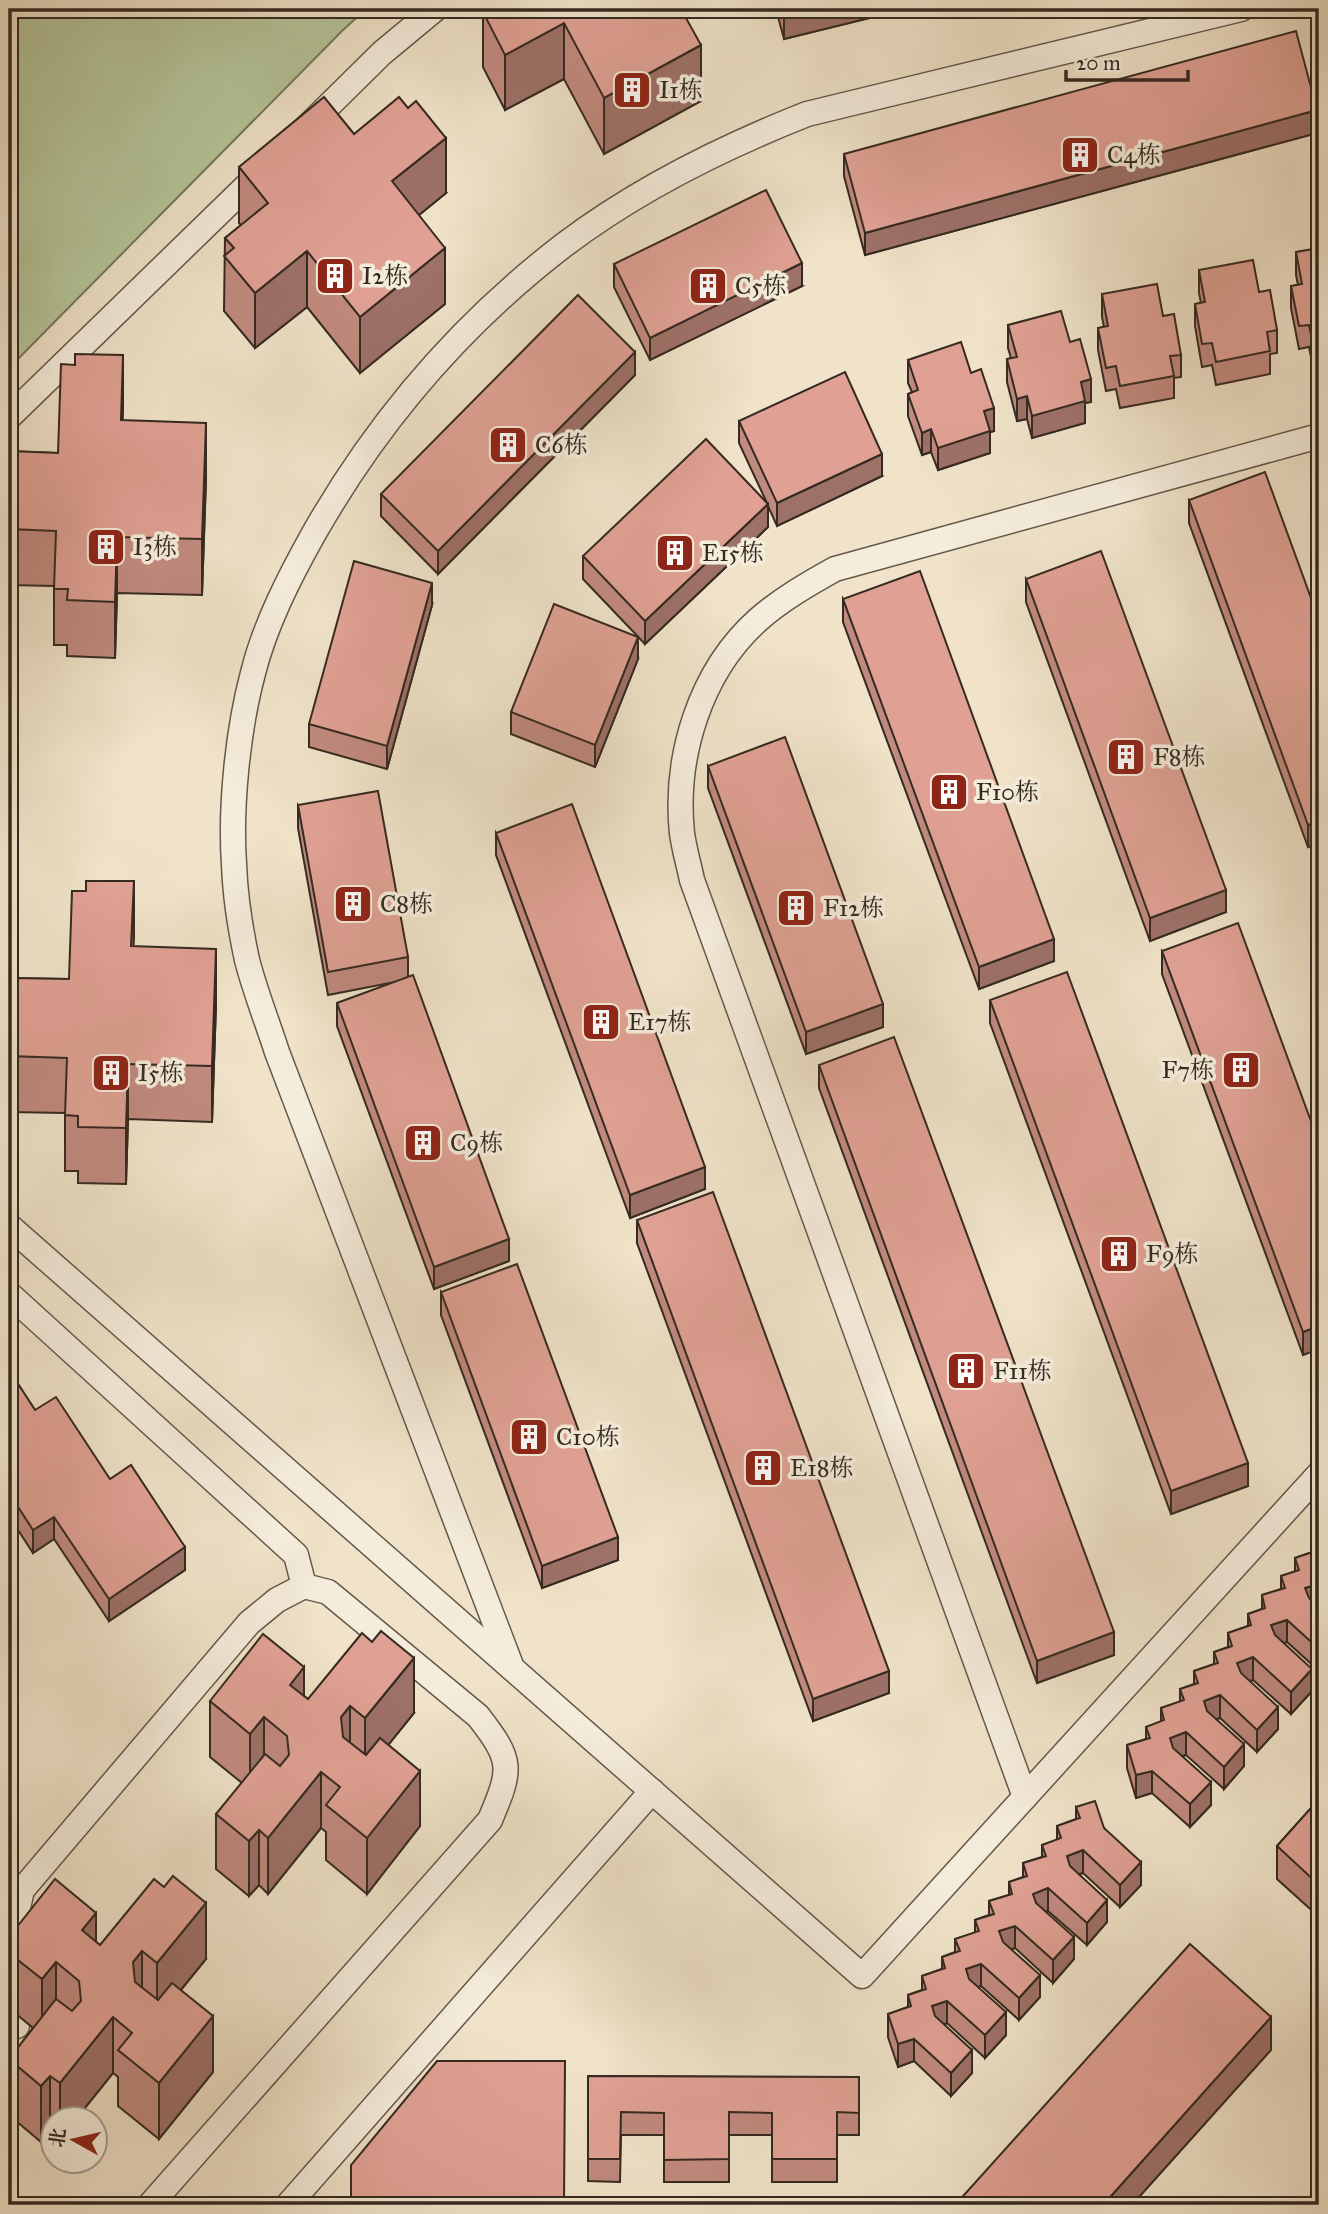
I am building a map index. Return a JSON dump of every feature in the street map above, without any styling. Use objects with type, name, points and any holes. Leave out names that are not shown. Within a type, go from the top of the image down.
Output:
[{"type":"lane","points":[[9,417],[382,53],[435,9]]},
{"type":"lane","points":[[512,1668],[277,1052],[247,959],[233,864],[235,767],[253,672],[287,581],[335,496],[415,385],[462,334],[512,287],[566,244],[622,205],[682,170],[744,139],[807,114],[1241,9]]},
{"type":"lane","points":[[1025,1797],[692,880],[682,834],[681,799],[688,741],[704,696],[727,656],[757,621],[794,592],[835,569],[1319,436]]},
{"type":"lane","points":[[9,1226],[862,1976],[1319,1474]]},
{"type":"lane","points":[[9,1294],[296,1555],[304,1586]]},
{"type":"lane","points":[[17,2026],[10,1956],[22,1890],[249,1623],[277,1600],[304,1586],[328,1592],[478,1716],[496,1740],[507,1761],[503,1791],[490,1821],[150,2205]]},
{"type":"lane","points":[[288,2205],[652,1791]]},
{"type":"green space","points":[[9,9],[366,9],[9,368]]},
{"type":"building","points":[[488,9],[681,9],[701,45],[604,98],[564,23],[505,55],[483,12]]},
{"type":"building","points":[[782,9],[814,9],[784,16]]},
{"type":"building","name":"C4栋","points":[[1296,31],[1317,110],[865,233],[844,154]]},
{"type":"building","points":[[324,97],[354,134],[399,97],[408,108],[416,101],[446,138],[392,181],[445,248],[360,317],[307,251],[255,293],[224,256],[234,248],[225,238],[268,203],[239,167]]},
{"type":"building","name":"C5栋","points":[[766,190],[802,263],[650,338],[614,264]]},
{"type":"building","points":[[1319,248],[1319,343],[1313,344],[1309,325],[1299,326],[1291,286],[1302,284],[1296,252]]},
{"type":"building","points":[[1253,260],[1259,292],[1270,290],[1277,330],[1267,332],[1270,351],[1216,362],[1212,343],[1202,344],[1195,304],[1205,302],[1199,270]]},
{"type":"building","points":[[1157,284],[1163,316],[1174,314],[1181,355],[1170,356],[1174,376],[1120,386],[1116,366],[1106,368],[1098,328],[1108,326],[1102,294]]},
{"type":"building","name":"C6栋","points":[[578,295],[635,352],[438,551],[381,494]]},
{"type":"building","points":[[1061,311],[1070,342],[1080,339],[1091,379],[1081,382],[1085,401],[1032,416],[1027,396],[1017,399],[1007,359],[1017,357],[1008,325]]},
{"type":"building","points":[[961,342],[971,373],[981,369],[994,408],[984,411],[990,431],[938,448],[931,429],[922,433],[908,394],[918,390],[908,360]]},
{"type":"building","name":"I3栋","points":[[75,354],[123,355],[121,420],[206,423],[202,539],[117,537],[115,602],[67,600],[68,589],[54,589],[56,531],[9,529],[9,451],[58,453],[61,364],[75,365]]},
{"type":"building","points":[[845,372],[882,454],[777,503],[739,421]]},
{"type":"building","name":"E15栋","points":[[706,439],[768,504],[645,621],[583,556]]},
{"type":"building","points":[[1265,472],[1319,620],[1319,821],[1308,825],[1189,500]]},
{"type":"building","name":"F8栋","points":[[1101,551],[1226,890],[1150,918],[1026,579]]},
{"type":"building","points":[[354,561],[432,583],[387,746],[309,724]]},
{"type":"building","name":"F10栋","points":[[920,571],[1054,939],[979,967],[843,599]]},
{"type":"building","points":[[554,604],[638,637],[595,745],[511,712]]},
{"type":"building","name":"F12栋","points":[[785,737],[883,1004],[806,1032],[708,766]]},
{"type":"building","name":"C8栋","points":[[378,791],[408,957],[328,972],[298,805]]},
{"type":"building","name":"E17栋","points":[[572,804],[705,1167],[630,1195],[496,833]]},
{"type":"building","name":"I5栋","points":[[86,881],[134,881],[131,946],[216,949],[212,1066],[128,1064],[126,1128],[78,1127],[78,1116],[65,1115],[67,1058],[9,1056],[9,978],[69,979],[72,891],[86,891]]},
{"type":"building","name":"F7栋","points":[[1238,923],[1319,1143],[1319,1326],[1303,1332],[1162,951]]},
{"type":"building","name":"F9栋","points":[[1067,972],[1248,1463],[1171,1491],[990,1000]]},
{"type":"building","name":"C9栋","points":[[413,975],[509,1239],[434,1267],[337,1003]]},
{"type":"building","name":"F11栋","points":[[894,1037],[1114,1632],[1037,1661],[819,1065]]},
{"type":"building","name":"E18栋","points":[[713,1192],[889,1671],[813,1699],[637,1220]]},
{"type":"building","name":"C10栋","points":[[517,1264],[618,1537],[542,1566],[441,1292]]},
{"type":"building","points":[[9,1370],[35,1410],[56,1397],[110,1479],[131,1465],[185,1547],[109,1599],[54,1517],[33,1530],[9,1493]]},
{"type":"building","points":[[1319,1550],[1319,1584],[1305,1588],[1309,1598],[1319,1608],[1319,1649],[1287,1620],[1271,1625],[1275,1635],[1312,1669],[1291,1692],[1253,1657],[1237,1663],[1241,1673],[1278,1707],[1257,1730],[1220,1695],[1204,1701],[1207,1711],[1244,1744],[1224,1767],[1186,1732],[1170,1738],[1173,1748],[1211,1782],[1190,1804],[1152,1771],[1136,1775],[1127,1745],[1150,1738],[1146,1727],[1164,1720],[1161,1708],[1184,1700],[1180,1689],[1198,1683],[1194,1671],[1218,1663],[1214,1652],[1232,1646],[1228,1633],[1251,1625],[1248,1614],[1265,1608],[1262,1595],[1285,1588],[1281,1576],[1299,1570],[1295,1558]]},
{"type":"building","points":[[381,1631],[414,1658],[365,1718],[350,1706],[341,1717],[343,1737],[366,1755],[380,1738],[420,1771],[367,1838],[326,1805],[340,1787],[321,1772],[268,1838],[259,1830],[249,1841],[216,1814],[265,1754],[280,1766],[289,1755],[287,1736],[264,1717],[250,1734],[210,1701],[263,1634],[304,1667],[290,1685],[308,1699],[362,1633],[372,1642]]},
{"type":"building","points":[[1319,1799],[1319,1885],[1277,1846]]},
{"type":"building","points":[[1095,1801],[1104,1828],[1141,1862],[1120,1885],[1083,1850],[1067,1856],[1070,1866],[1107,1900],[1087,1923],[1048,1888],[1033,1894],[1036,1903],[1074,1937],[1053,1960],[1015,1926],[999,1931],[1003,1942],[1040,1975],[1019,1998],[981,1964],[966,1969],[969,1979],[1006,2012],[985,2035],[947,2001],[932,2006],[935,2016],[972,2050],[951,2073],[914,2039],[898,2044],[888,2014],[911,2006],[908,1995],[926,1989],[922,1976],[945,1968],[942,1957],[960,1951],[955,1939],[979,1931],[975,1920],[994,1914],[989,1901],[1012,1894],[1009,1882],[1027,1876],[1023,1863],[1046,1856],[1042,1845],[1061,1838],[1057,1826],[1080,1818],[1076,1807]]},
{"type":"building","points":[[173,1876],[206,1903],[157,1963],[142,1951],[133,1962],[135,1982],[158,2000],[172,1983],[213,2016],[159,2083],[118,2050],[132,2033],[113,2017],[60,2083],[50,2076],[41,2086],[9,2059],[56,1999],[72,2011],[81,2001],[79,1981],[56,1962],[42,1979],[9,1953],[9,1937],[55,1879],[96,1913],[82,1930],[100,1945],[154,1879],[164,1887]]},
{"type":"building","points":[[1190,1944],[1271,2017],[1103,2205],[955,2205]]},
{"type":"building","points":[[437,2061],[565,2061],[564,2205],[351,2205],[351,2165]]},
{"type":"building","points":[[588,2076],[859,2077],[859,2113],[837,2112],[837,2159],[772,2159],[772,2113],[729,2112],[729,2159],[664,2160],[664,2113],[621,2112],[620,2159],[588,2159]]},
{"type":"place","name":"I1栋","points":[[632,90]]},
{"type":"place","name":"C4栋","points":[[1080,155]]},
{"type":"place","name":"I2栋","points":[[335,276]]},
{"type":"place","name":"C5栋","points":[[708,286]]},
{"type":"place","name":"C6栋","points":[[508,445]]},
{"type":"place","name":"I3栋","points":[[106,547]]},
{"type":"place","name":"E15栋","points":[[675,553]]},
{"type":"place","name":"F8栋","points":[[1126,757]]},
{"type":"place","name":"F10栋","points":[[949,792]]},
{"type":"place","name":"C8栋","points":[[353,904]]},
{"type":"place","name":"F12栋","points":[[796,908]]},
{"type":"place","name":"E17栋","points":[[601,1022]]},
{"type":"place","name":"F7栋","points":[[1241,1070]]},
{"type":"place","name":"I5栋","points":[[111,1073]]},
{"type":"place","name":"C9栋","points":[[423,1143]]},
{"type":"place","name":"F9栋","points":[[1119,1254]]},
{"type":"place","name":"F11栋","points":[[966,1371]]},
{"type":"place","name":"C10栋","points":[[529,1437]]},
{"type":"place","name":"E18栋","points":[[763,1468]]}]
